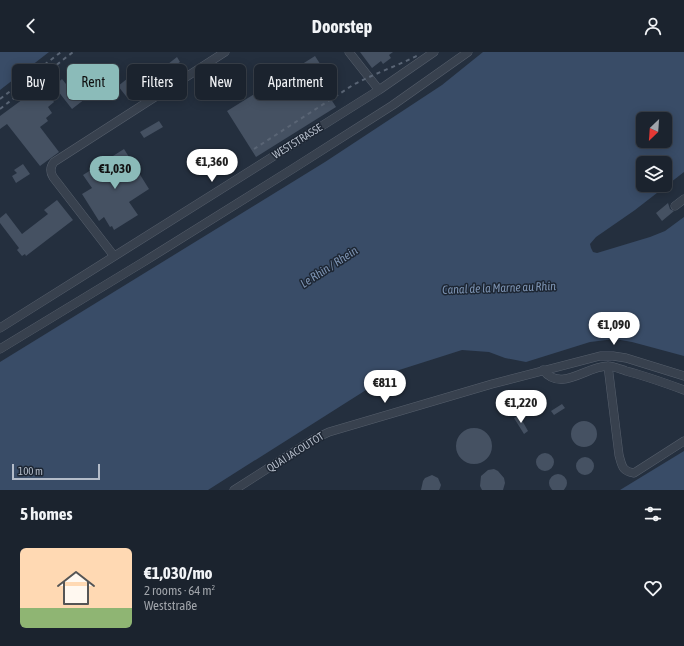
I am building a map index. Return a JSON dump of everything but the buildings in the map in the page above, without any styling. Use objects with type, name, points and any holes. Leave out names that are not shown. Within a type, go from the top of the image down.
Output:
[{"type":"street","points":[[114,256],[87,224],[53,177],[51,173],[53,164],[225,52]]},
{"type":"street","points":[[349,52],[379,90]]},
{"type":"street","name":"WESTSTRASSE","points":[[0,328],[379,90],[434,52]]},
{"type":"street","points":[[0,349],[145,261],[393,105],[468,52]]},
{"type":"street","name":"QUAI JACOUTOT","points":[[234,490],[314,439],[329,432],[543,370],[593,358],[613,356],[626,358],[684,376]]},
{"type":"street","points":[[543,370],[548,376],[556,379],[570,378],[608,366],[647,376],[684,390]]},
{"type":"street","points":[[608,366],[619,456],[622,466],[627,472],[634,473],[684,441]]},
{"type":"water","points":[[0,52],[49,52],[34,64],[12,64],[12,81],[0,90]]},
{"type":"water","points":[[483,52],[684,52],[684,172],[672,181],[672,156],[636,156],[636,192],[658,192],[596,237],[590,244],[593,252],[597,253],[665,231],[684,217],[684,356],[615,339],[590,342],[526,362],[505,358],[489,352],[462,350],[396,371],[208,490],[0,490],[0,362],[325,162],[442,85]]},
{"type":"water","points":[[684,451],[684,490],[620,490]]},
{"type":"railway","points":[[0,99],[61,52]]},
{"type":"railway","points":[[0,109],[73,52]]},
{"type":"railway","points":[[254,149],[353,85],[420,54]]},
{"type":"water label","name":"Le Rhin / Rhein","points":[[329,267]]},
{"type":"water label","name":"Canal de la Marne au Rhin","points":[[499,288]]}]
